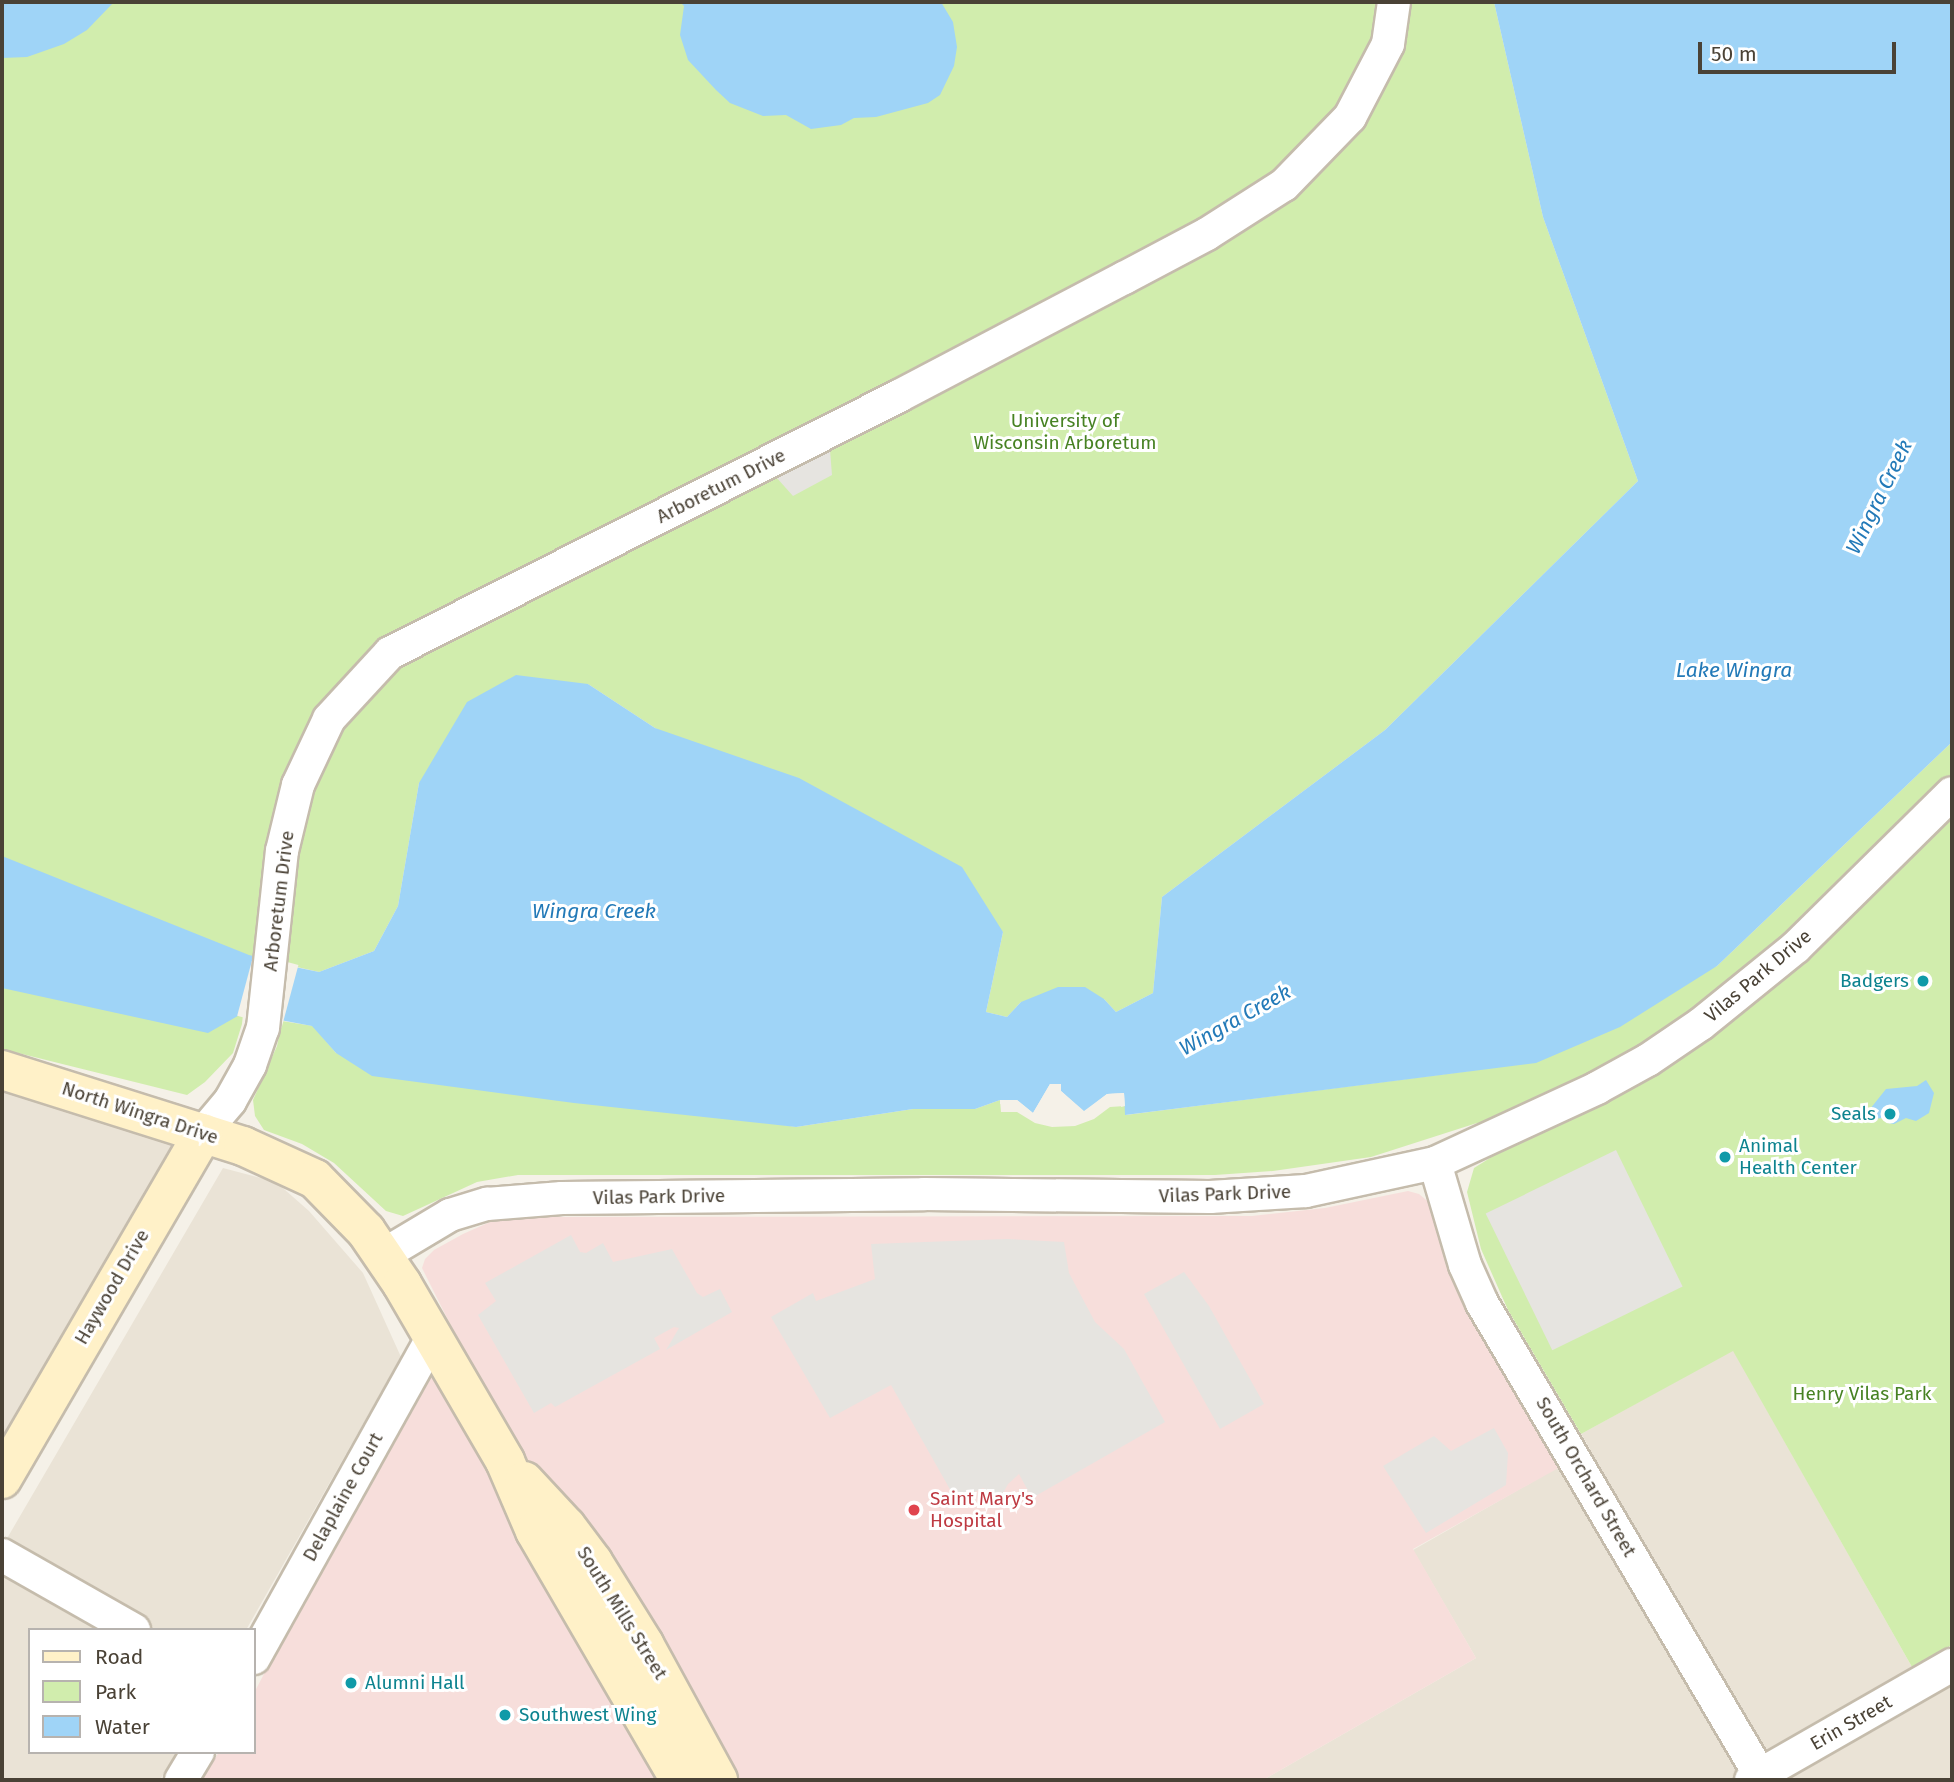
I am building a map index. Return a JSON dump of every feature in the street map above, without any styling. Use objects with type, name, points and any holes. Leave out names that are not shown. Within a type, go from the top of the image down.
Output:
[{"type":"street","name":"Arboretum Drive","points":[[230,1101],[250,1065],[263,1028],[282,851],[298,785],[329,719],[390,653],[1124,278],[1208,234],[1284,185],[1350,117],[1388,44],[1394,2]]},
{"type":"street","name":"Vilas Park Drive","points":[[383,1255],[450,1215],[487,1204],[562,1198],[924,1194],[1210,1197],[1306,1191],[1435,1163],[1597,1088],[1648,1060],[1701,1024],[1796,947],[1952,793]]},
{"type":"street","name":"North Wingra Drive","points":[[2,1070],[203,1133],[276,1161]]},
{"type":"street","name":"Haywood Drive","points":[[2,1479],[203,1133],[230,1101]]},
{"type":"street","name":"South Mills Street","points":[[276,1161],[315,1179],[366,1231],[383,1255],[505,1461],[545,1549],[680,1780]]},
{"type":"street","name":"South Orchard Street","points":[[1435,1163],[1465,1265],[1482,1303],[1758,1779]]},
{"type":"street","name":"Delaplaine Court","points":[[256,1654],[433,1336]]},
{"type":"street","name":"South Mills Street","points":[[505,1461],[566,1526],[593,1562],[651,1656],[718,1780]]},
{"type":"street","points":[[2,1556],[130,1628]]},
{"type":"street","name":"Erin Street","points":[[1758,1779],[1952,1665]]},
{"type":"street","points":[[181,1780],[197,1754]]},
{"type":"shaded area","points":[[830,450],[832,475],[793,496],[776,477]]},
{"type":"shaded area","points":[[2,1072],[203,1133],[2,1479]]},
{"type":"shaded area","points":[[1616,1150],[1683,1287],[1552,1350],[1486,1214]]},
{"type":"shaded area","points":[[223,1168],[276,1182],[309,1211],[363,1273],[401,1357],[247,1628],[28,1628],[28,1754],[175,1754],[160,1780],[2,1780],[2,1547]]},
{"type":"shaded area","name":"Saint Mary's Hospital","points":[[1408,1191],[1419,1194],[1431,1204],[1454,1277],[1562,1466],[1413,1549],[1476,1658],[1263,1780],[201,1780],[218,1754],[256,1754],[256,1689],[401,1413],[455,1334],[422,1268],[425,1259],[434,1250],[463,1234],[490,1222],[524,1217],[1252,1216],[1325,1208]]},
{"type":"shaded area","points":[[571,1235],[580,1252],[586,1253],[603,1243],[613,1262],[672,1249],[697,1293],[703,1297],[720,1289],[732,1312],[666,1350],[679,1328],[674,1327],[654,1338],[660,1349],[555,1407],[551,1403],[534,1413],[478,1315],[496,1301],[485,1283]]},
{"type":"shaded area","points":[[1007,1239],[1064,1242],[1069,1273],[1095,1322],[1124,1349],[1165,1422],[1032,1498],[1019,1474],[1008,1484],[1001,1497],[983,1488],[956,1500],[891,1385],[830,1418],[771,1317],[813,1293],[816,1301],[875,1279],[871,1244]]},
{"type":"shaded area","points":[[1184,1272],[1209,1306],[1264,1404],[1220,1429],[1144,1294]]},
{"type":"shaded area","points":[[1733,1350],[1921,1683],[1952,1665],[1952,1780],[1263,1780],[1476,1658],[1413,1550],[1590,1449],[1581,1434]]},
{"type":"shaded area","points":[[1494,1428],[1508,1453],[1506,1485],[1426,1533],[1383,1466],[1434,1436],[1451,1451]]},
{"type":"green space","name":"University of Wisconsin Arboretum","points":[[2,2],[1494,2],[1543,217],[1638,481],[1385,730],[1162,897],[1153,993],[1116,1012],[1104,999],[1021,1002],[1007,1017],[986,1012],[1003,932],[655,728],[588,684],[419,783],[398,906],[374,951],[319,972],[249,956],[242,1024],[233,1053],[205,1082],[187,1095],[2,1049]]},
{"type":"green space","name":"Henry Vilas Park","points":[[1952,742],[1952,1645],[1912,1667],[1733,1351],[1581,1434],[1508,1310],[1481,1249],[1467,1192],[1474,1168],[1490,1158],[1477,1123],[1371,1157],[1273,1171],[1215,1175],[518,1175],[477,1182],[403,1216],[386,1211],[334,1163],[302,1144],[264,1130],[255,1116],[253,1100],[277,1046],[282,1021],[313,1026],[336,1053],[796,1127],[913,1109],[975,1109],[1000,1100],[1001,1112],[1017,1112],[1035,1123],[1052,1127],[1075,1126],[1094,1119],[1110,1107],[1125,1106],[1126,1115],[1469,1071],[1717,966]]},
{"type":"water","points":[[2,2],[114,2],[87,30],[64,44],[27,57],[2,58]]},
{"type":"water","points":[[680,2],[941,2],[953,22],[957,47],[954,66],[940,95],[928,103],[876,117],[854,118],[841,125],[811,129],[786,115],[763,116],[730,103],[716,90],[688,60],[680,35],[684,6]]},
{"type":"water","name":"Lake Wingra","points":[[1494,2],[1952,2],[1952,742],[1717,966],[1620,1027],[1536,1063],[1125,1115],[1124,1093],[1107,1094],[1084,1112],[1061,1091],[1061,1084],[1050,1084],[1033,1113],[1017,1100],[1000,1100],[975,1109],[913,1109],[796,1127],[574,1103],[372,1076],[336,1053],[312,1026],[243,1013],[208,1033],[2,988],[2,856],[249,955],[295,967],[319,972],[374,951],[398,906],[419,783],[467,702],[516,675],[588,684],[655,728],[799,778],[962,867],[1003,932],[986,1012],[1007,1017],[1021,1002],[1058,987],[1085,987],[1104,999],[1116,1012],[1153,993],[1162,897],[1385,730],[1638,481],[1543,217]]},
{"type":"water","points":[[1926,1080],[1934,1093],[1929,1113],[1916,1121],[1906,1118],[1894,1124],[1888,1123],[1886,1120],[1892,1113],[1898,1112],[1889,1105],[1882,1118],[1873,1119],[1866,1114],[1886,1089],[1917,1086]]},
{"type":"pier","points":[[254,953],[298,965],[282,1028],[237,1016]]},
{"type":"pier","points":[[1050,1084],[1061,1084],[1061,1091],[1084,1111],[1107,1094],[1124,1093],[1125,1106],[1121,1107],[1121,1097],[1108,1098],[1099,1108],[1083,1115],[1059,1093],[1058,1087],[1052,1087],[1034,1117],[1016,1104],[1000,1104],[1000,1100],[1017,1100],[1033,1113]]},
{"type":"place","name":"Badgers","points":[[1923,981]]},
{"type":"place","name":"Seals","points":[[1890,1114]]},
{"type":"place","name":"Animal Health Center","points":[[1725,1157]]},
{"type":"place","name":"Saint Mary's Hospital","points":[[914,1510]]},
{"type":"place","name":"Alumni Hall","points":[[351,1683]]},
{"type":"place","name":"Southwest Wing","points":[[505,1715]]},
{"type":"water label","name":"Wingra Creek","points":[[1879,497]]},
{"type":"water label","name":"Wingra Creek","points":[[594,911]]},
{"type":"water label","name":"Wingra Creek","points":[[1235,1020]]}]
